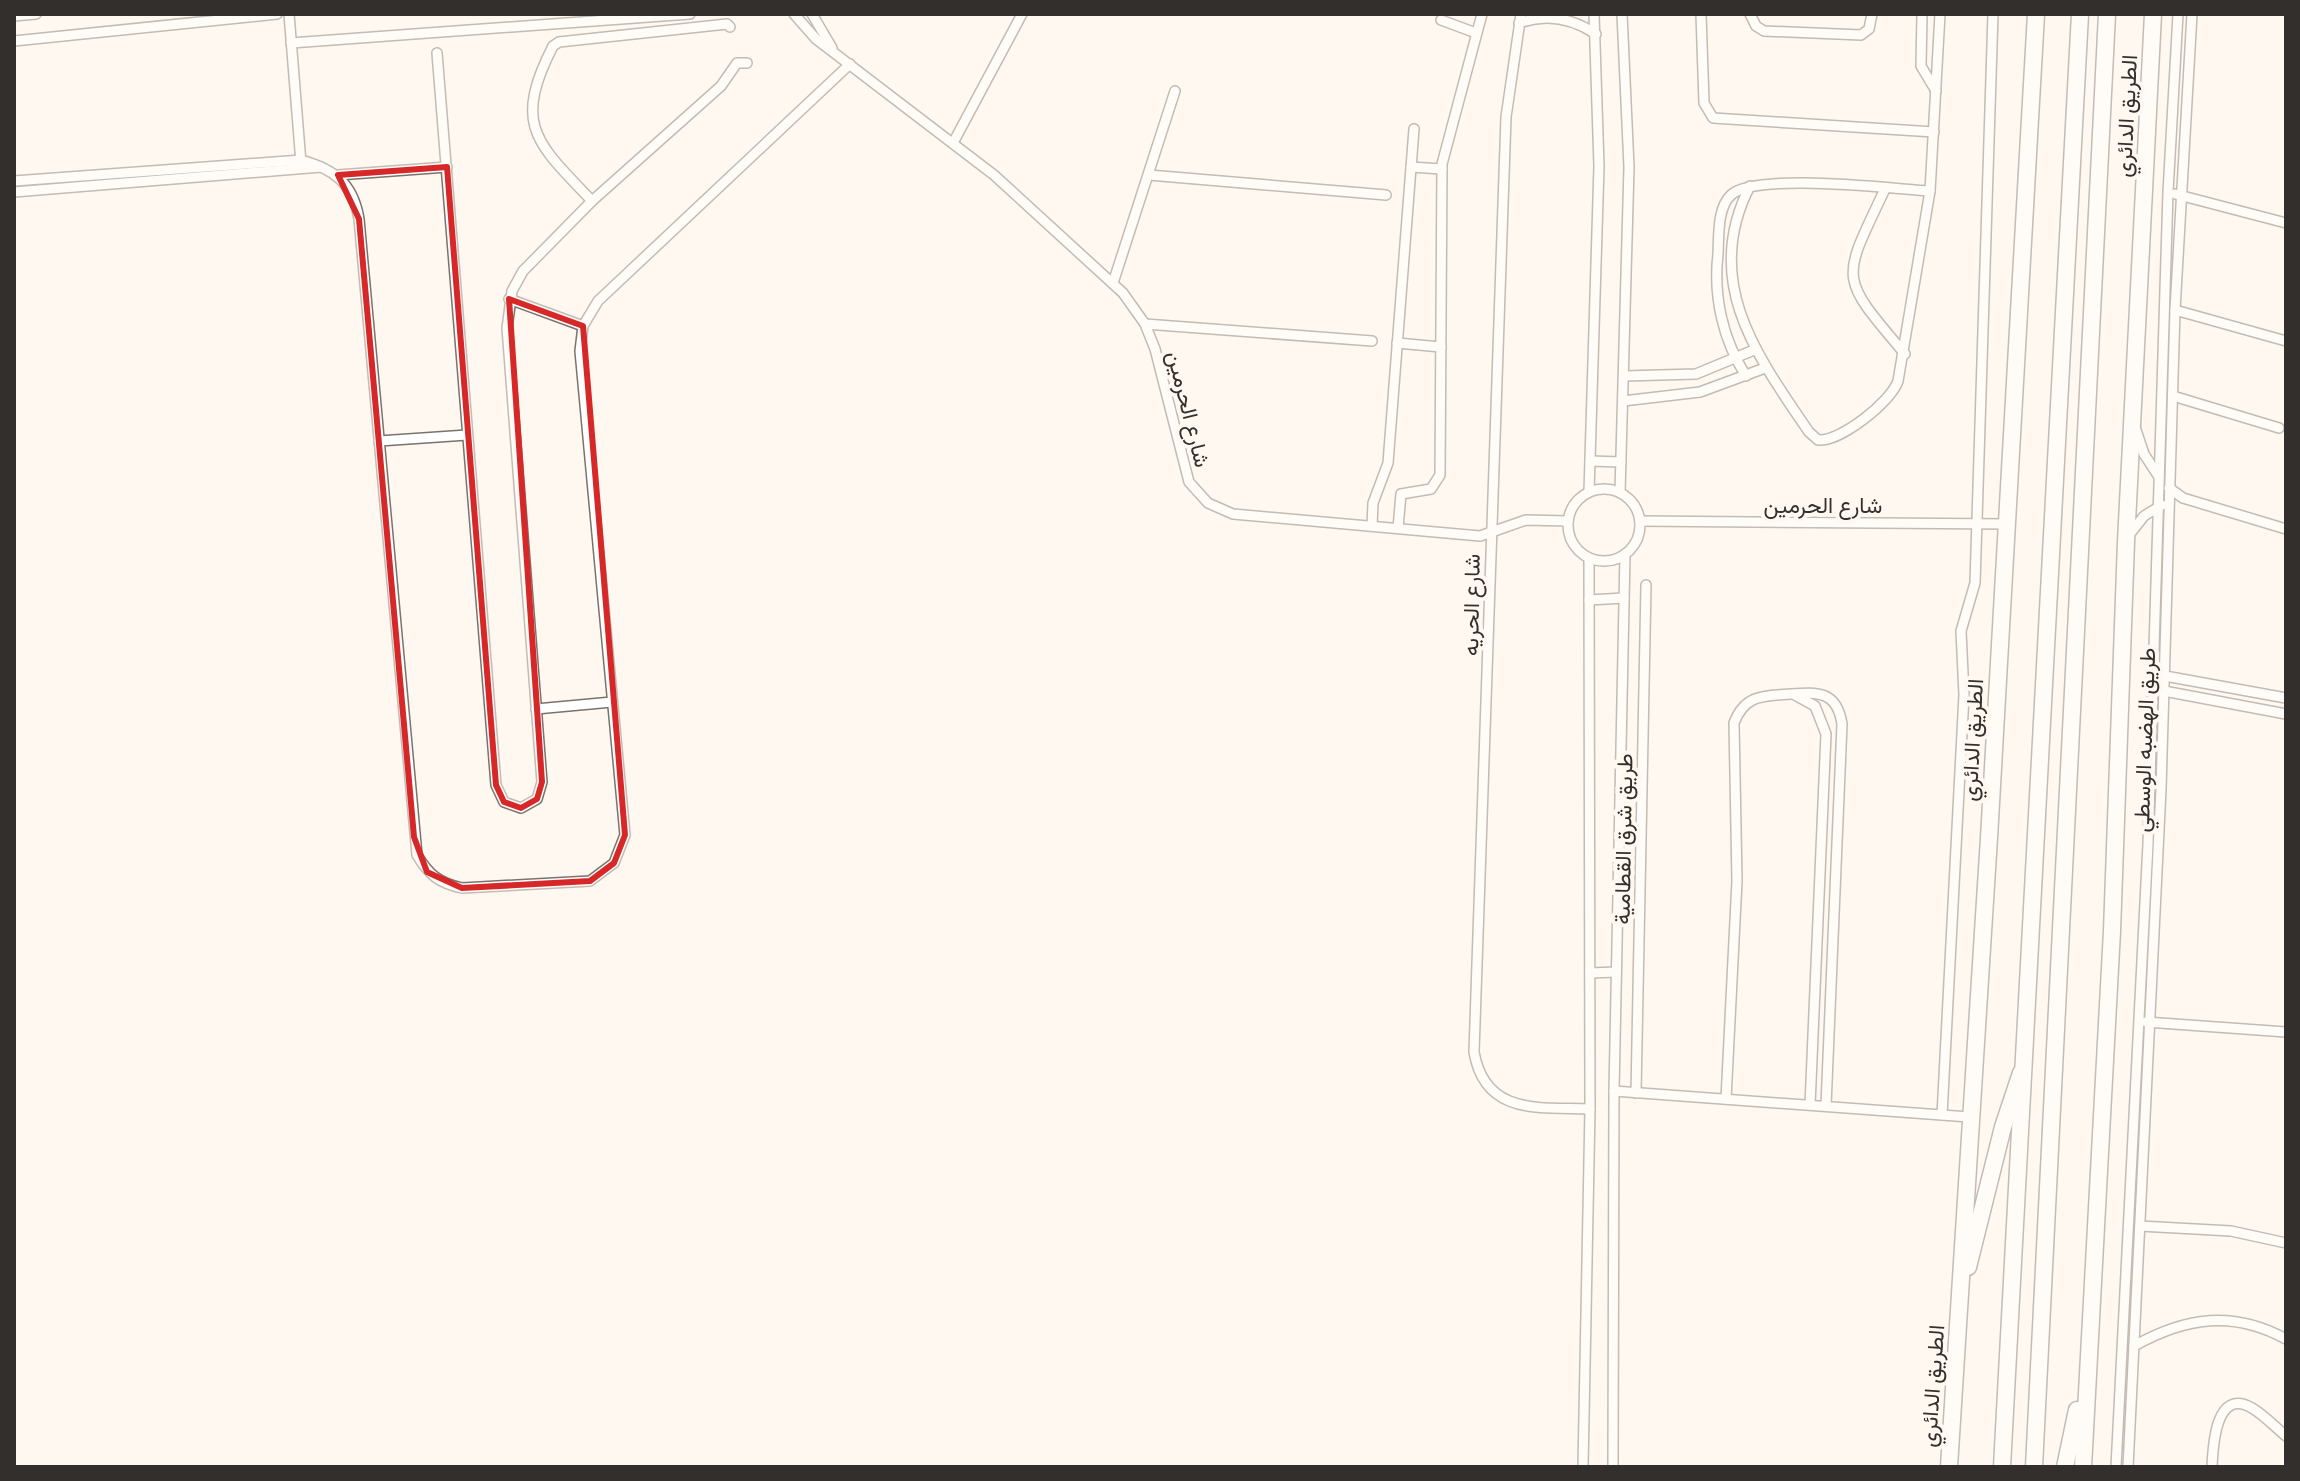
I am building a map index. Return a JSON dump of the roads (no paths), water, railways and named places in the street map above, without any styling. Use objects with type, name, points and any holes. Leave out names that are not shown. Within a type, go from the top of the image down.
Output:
[{"type":"highway","name":"الطريق الدائري","points":[[1949,1467],[2036,14]]},
{"type":"highway","points":[[2002,1467],[2080,14]]},
{"type":"highway","name":"الطريق الدائري","points":[[2034,1467],[2107,14]]},
{"type":"highway","name":"الطريق الدائري","points":[[2083,1467],[2112,931],[2126,542],[2153,14]]},
{"type":"highway","points":[[1959,1298],[2003,1127],[2026,1060]]},
{"type":"highway","points":[[2065,1467],[2087,1368]]},
{"type":"street","points":[[14,16],[36,14]]},
{"type":"street","points":[[14,41],[277,14]]},
{"type":"street","points":[[289,14],[301,165]]},
{"type":"street","points":[[291,43],[690,14]]},
{"type":"street","name":"شارع الحرمين","points":[[794,14],[816,39],[832,48],[994,175],[1113,283],[1145,324],[1172,402],[1184,469],[1189,482],[1208,503],[1233,514],[1480,536],[1526,520],[1568,521]]},
{"type":"street","name":"شارع الحرمين","points":[[812,14],[832,48]]},
{"type":"street","points":[[953,143],[1022,14]]},
{"type":"street","points":[[1398,528],[1401,494],[1427,490],[1440,479],[1442,169],[1447,138],[1482,14]]},
{"type":"street","points":[[1589,492],[1599,166],[1594,14]]},
{"type":"street","points":[[1620,492],[1629,167],[1622,14]]},
{"type":"street","points":[[1701,14],[1704,103],[1713,118],[1934,132]]},
{"type":"street","points":[[1750,14],[1756,26],[1764,31],[1861,35],[1869,29],[1872,14]]},
{"type":"street","points":[[1922,14],[1922,70],[1936,91]]},
{"type":"street","points":[[1750,186],[1736,219],[1732,265],[1735,300],[1754,350],[1765,368],[1809,432],[1826,440],[1891,397],[1905,354],[1930,191],[1940,14]]},
{"type":"street","points":[[1942,1115],[1964,695],[1961,631],[1974,590],[1993,14]]},
{"type":"street","name":"طريق الهضبه الوسطي","points":[[2116,1467],[2154,674],[2168,192],[2178,14]]},
{"type":"street","name":"طريق الهضبه الوسطي","points":[[2128,1467],[2151,1022],[2180,195],[2192,14]]},
{"type":"street","points":[[1520,18],[1554,18],[1580,25],[1596,34]]},
{"type":"street","name":"شارع الحريه","points":[[1520,18],[1506,117],[1475,1061],[1487,1085],[1515,1105],[1590,1109]]},
{"type":"street","points":[[627,19],[629,35]]},
{"type":"street","points":[[1441,20],[1476,33]]},
{"type":"street","points":[[608,21],[608,37]]},
{"type":"street","points":[[592,201],[546,152],[533,125],[532,96],[554,44],[727,24],[730,27]]},
{"type":"street","points":[[437,53],[496,785],[504,802],[512,806],[530,805],[541,791],[507,328],[509,299],[523,271],[592,201],[721,86],[737,63],[747,63]]},
{"type":"street","points":[[14,181],[301,165],[325,167],[338,175],[349,188],[359,219],[417,855],[427,872],[443,884],[462,888],[590,881],[604,874],[622,850],[625,835],[580,351],[583,326],[598,301],[850,64]]},
{"type":"street","points":[[1113,283],[1175,91]]},
{"type":"street","points":[[1372,526],[1373,503],[1388,463],[1414,129]]},
{"type":"street","points":[[14,192],[301,165]]},
{"type":"street","points":[[338,175],[447,167]]},
{"type":"street","points":[[1411,167],[1442,169]]},
{"type":"street","points":[[1149,175],[1386,195]]},
{"type":"street","points":[[1746,376],[1735,359],[1722,322],[1716,264],[1723,207],[1734,192],[1769,183],[1930,191]]},
{"type":"street","points":[[1885,189],[1855,252],[1852,276],[1859,299],[1905,354]]},
{"type":"street","points":[[2168,192],[2286,223]]},
{"type":"street","points":[[1716,264],[1732,265]]},
{"type":"street","points":[[509,299],[583,326]]},
{"type":"street","points":[[2175,310],[2286,341]]},
{"type":"street","points":[[1145,324],[1372,341]]},
{"type":"street","points":[[1397,343],[1441,347]]},
{"type":"street","points":[[1624,376],[1683,376],[1754,350]]},
{"type":"street","points":[[1623,401],[1687,395],[1765,368]]},
{"type":"street","points":[[2173,396],[2279,428]]},
{"type":"street","points":[[2134,414],[2139,441],[2158,476],[2171,489],[2183,498],[2286,529]]},
{"type":"street","points":[[379,441],[467,435]]},
{"type":"street","points":[[1590,461],[1621,462]]},
{"type":"street","points":[[1599,488],[1620,492],[1634,504],[1640,521],[1637,540],[1625,554],[1607,561],[1589,558],[1572,543],[1568,521],[1574,503],[1599,488]]},
{"type":"street","points":[[2126,542],[2139,522],[2157,507],[2183,498]]},
{"type":"street","name":"شارع الحرمين","points":[[1640,521],[2006,524]]},
{"type":"street","points":[[1613,1467],[1614,1091],[1625,554]]},
{"type":"street","points":[[1583,1467],[1590,1109],[1589,558]]},
{"type":"street","name":"طريق شرق القطامية","points":[[1636,1093],[1646,585]]},
{"type":"street","points":[[1589,600],[1624,598]]},
{"type":"street","points":[[2165,676],[2286,698]]},
{"type":"street","points":[[2164,691],[2286,714]]},
{"type":"street","points":[[1726,1099],[1737,881],[1734,723],[1741,709],[1755,697],[1821,692],[1833,700],[1841,719],[1842,750],[1826,1106]]},
{"type":"street","points":[[1792,694],[1809,700],[1825,726],[1810,1105]]},
{"type":"street","points":[[2268,710],[2271,696]]},
{"type":"street","points":[[536,709],[612,702]]},
{"type":"street","points":[[1826,750],[1842,750]]},
{"type":"street","points":[[1820,892],[1836,893]]},
{"type":"street","points":[[1590,973],[1616,972]]},
{"type":"street","points":[[1814,1015],[1830,1016]]},
{"type":"street","points":[[2139,1021],[2286,1032]]},
{"type":"street","points":[[1614,1091],[1969,1117]]},
{"type":"street","points":[[2140,1226],[2247,1232],[2286,1243]]},
{"type":"street","points":[[2125,1280],[2137,1281]]},
{"type":"street","points":[[2134,1346],[2175,1325],[2221,1318],[2267,1329],[2286,1339]]},
{"type":"street","points":[[2212,1467],[2214,1427],[2224,1412],[2232,1407],[2250,1407],[2286,1436]]}]
